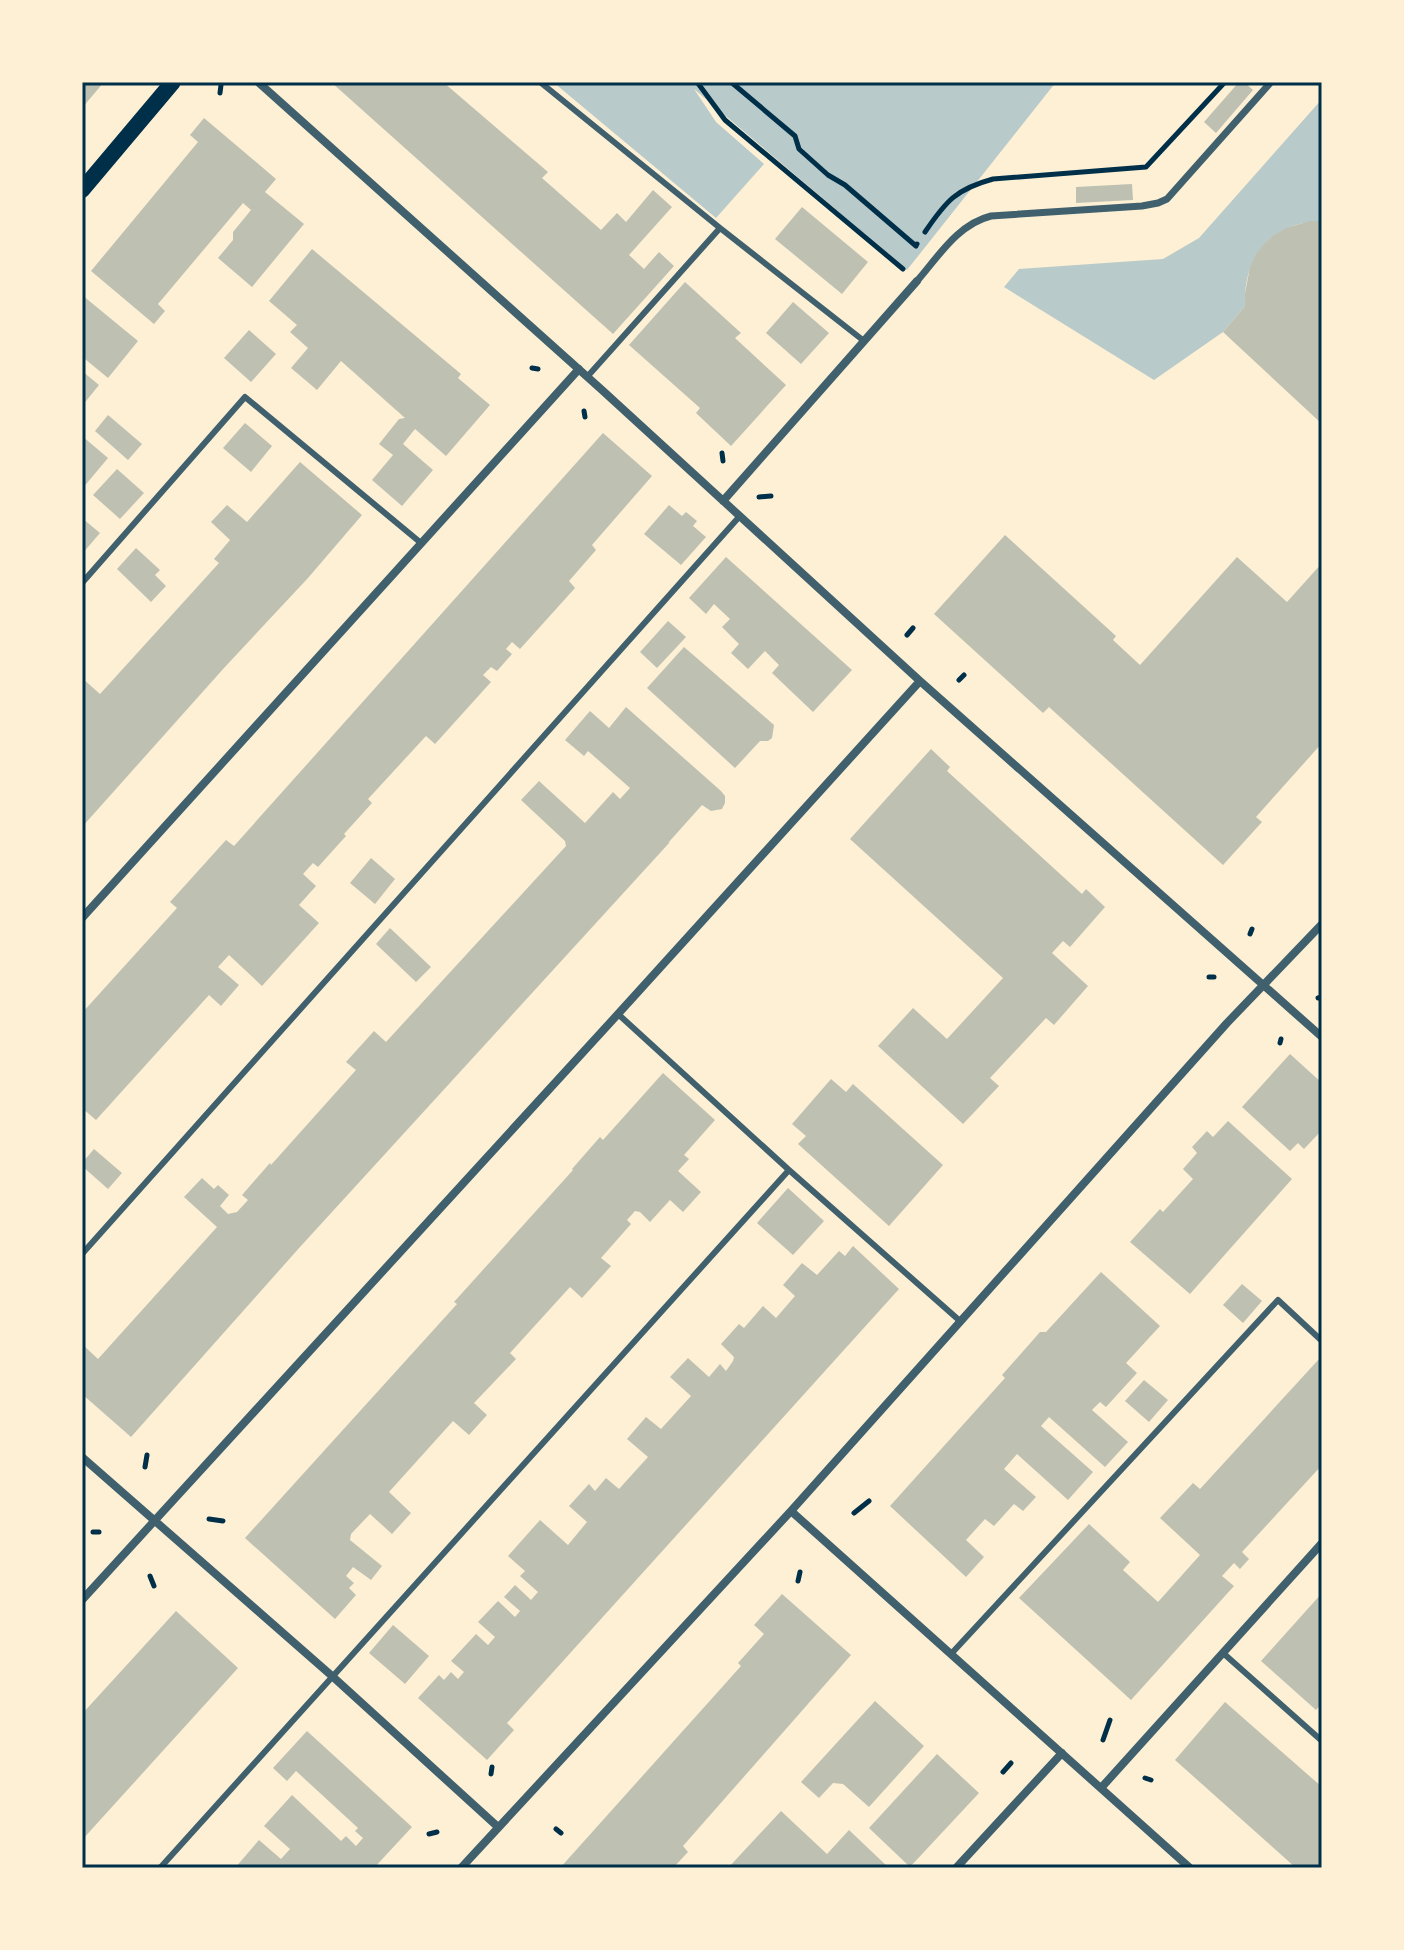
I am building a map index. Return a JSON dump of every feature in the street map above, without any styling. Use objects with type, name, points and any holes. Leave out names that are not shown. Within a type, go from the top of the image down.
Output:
[{"type":"main road","points":[[82,190],[173,82]]},
{"type":"street","points":[[258,82],[579,369],[920,681],[1322,1037]]},
{"type":"street","points":[[723,501],[964,228],[991,216],[1142,206],[1167,199],[1271,82]]},
{"type":"street","points":[[82,918],[579,369]]},
{"type":"street","points":[[82,1600],[920,681]]},
{"type":"street","points":[[461,1868],[791,1511],[1227,1023],[1322,924]]},
{"type":"street","points":[[82,1457],[332,1676],[498,1827]]},
{"type":"street","points":[[791,1511],[1190,1868]]},
{"type":"street","points":[[1101,1788],[1322,1543]]},
{"type":"street","points":[[956,1868],[1062,1753]]},
{"type":"lane","points":[[540,82],[864,341]]},
{"type":"lane","points":[[587,377],[720,228]]},
{"type":"lane","points":[[82,583],[245,397],[421,543]]},
{"type":"lane","points":[[82,1254],[739,517]]},
{"type":"lane","points":[[618,1014],[960,1321]]},
{"type":"lane","points":[[160,1868],[789,1170]]},
{"type":"lane","points":[[951,1654],[1278,1300],[1322,1341]]},
{"type":"lane","points":[[1223,1653],[1322,1741]]},
{"type":"path","points":[[697,82],[725,120],[917,281]]},
{"type":"path","points":[[731,82],[795,136],[799,149],[828,175],[845,185],[916,246],[944,205],[971,185],[993,179],[1146,167],[1225,82]]},
{"type":"path","points":[[220,93],[221,85]]},
{"type":"path","points":[[722,453],[723,461]]},
{"type":"path","points":[[759,497],[771,496]]},
{"type":"path","points":[[907,635],[913,628]]},
{"type":"path","points":[[959,680],[964,675]]},
{"type":"path","points":[[145,1467],[147,1455]]},
{"type":"path","points":[[854,1513],[869,1501]]},
{"type":"path","points":[[209,1519],[223,1521]]},
{"type":"path","points":[[798,1581],[800,1572]]},
{"type":"path","points":[[150,1576],[154,1586]]},
{"type":"path","points":[[1103,1740],[1110,1720]]},
{"type":"path","points":[[1003,1772],[1011,1763]]},
{"type":"path","points":[[429,1834],[437,1832]]},
{"type":"shaded area","points":[[553,82],[1056,82],[907,270],[694,89],[716,122],[764,164],[716,218]]},
{"type":"shaded area","points":[[1322,99],[1322,221],[1288,228],[1264,245],[1249,272],[1245,306],[1223,332],[1154,380],[1004,287],[1019,269],[1163,259],[1199,238]]},
{"type":"building","points":[[82,82],[104,82],[82,108]]},
{"type":"building","points":[[331,82],[443,82],[548,172],[542,178],[601,230],[617,213],[626,222],[653,190],[672,207],[629,255],[644,269],[659,252],[674,266],[613,334]]},
{"type":"building","points":[[1239,82],[1244,82],[1253,90],[1216,133],[1204,122]]},
{"type":"building","points":[[204,118],[276,179],[265,192],[304,224],[252,287],[218,258],[251,210],[243,203],[158,304],[165,311],[154,324],[91,271],[198,142],[190,135]]},
{"type":"building","points":[[1132,184],[1133,200],[1076,203],[1076,187]]},
{"type":"building","points":[[802,207],[868,262],[842,294],[775,239]]},
{"type":"building","points":[[1310,221],[1322,221],[1322,424],[1223,332],[1245,306],[1250,267],[1256,254],[1274,235]]},
{"type":"building","points":[[312,249],[461,374],[458,378],[490,405],[446,456],[415,429],[403,444],[433,470],[402,506],[372,480],[393,455],[379,444],[399,419],[405,418],[341,361],[317,390],[291,368],[308,348],[290,332],[297,325],[269,301]]},
{"type":"building","points":[[685,282],[741,333],[735,338],[786,385],[731,446],[696,413],[700,408],[629,345]]},
{"type":"building","points":[[82,295],[138,341],[108,378],[85,359],[82,362]]},
{"type":"building","points":[[793,302],[829,333],[801,364],[766,333]]},
{"type":"building","points":[[249,330],[276,354],[251,382],[224,358]]},
{"type":"building","points":[[82,371],[99,385],[82,406]]},
{"type":"building","points":[[108,415],[142,444],[128,460],[95,431]]},
{"type":"building","points":[[245,423],[272,446],[251,472],[223,448]]},
{"type":"building","points":[[603,433],[652,476],[592,545],[596,550],[569,581],[575,588],[520,649],[512,642],[506,649],[512,654],[497,671],[491,667],[483,675],[491,682],[435,744],[426,736],[368,799],[372,803],[344,834],[346,836],[318,867],[313,863],[303,874],[316,886],[299,905],[319,923],[262,986],[229,955],[218,967],[239,985],[221,1006],[209,995],[96,1120],[82,1108],[82,1013],[177,908],[170,902],[226,840],[234,846]]},
{"type":"building","points":[[82,436],[108,458],[82,489]]},
{"type":"building","points":[[300,462],[362,515],[82,827],[82,678],[100,694],[219,563],[214,559],[230,540],[211,522],[227,505],[247,522]]},
{"type":"building","points":[[117,469],[144,493],[120,519],[93,495]]},
{"type":"building","points":[[669,505],[682,516],[686,512],[697,521],[693,526],[706,537],[681,565],[644,534]]},
{"type":"building","points":[[82,518],[100,533],[82,554]]},
{"type":"building","points":[[1005,535],[1116,636],[1113,640],[1140,665],[1237,557],[1287,602],[1322,563],[1322,743],[1256,817],[1262,822],[1223,865],[1049,707],[1043,713],[934,614]]},
{"type":"building","points":[[136,548],[160,570],[155,575],[166,586],[151,602],[117,569]]},
{"type":"building","points":[[726,557],[852,670],[813,712],[772,673],[779,665],[765,651],[748,669],[731,653],[739,644],[722,627],[730,619],[714,604],[706,614],[689,598]]},
{"type":"building","points":[[668,621],[686,637],[657,668],[640,652]]},
{"type":"building","points":[[684,647],[774,725],[772,738],[760,741],[735,768],[647,688]]},
{"type":"building","points":[[626,707],[721,791],[725,796],[722,809],[711,811],[702,805],[131,1437],[82,1394],[82,1344],[98,1359],[217,1227],[184,1197],[202,1178],[214,1189],[218,1185],[229,1195],[220,1206],[228,1214],[237,1212],[248,1200],[242,1195],[356,1070],[346,1062],[374,1031],[386,1042],[566,846],[565,841],[521,800],[539,781],[585,823],[613,792],[620,799],[630,788],[588,751],[584,756],[565,740],[590,711],[609,728]]},
{"type":"building","points":[[931,749],[950,767],[947,771],[1082,894],[1086,889],[1105,907],[1070,947],[1063,941],[1052,953],[1088,986],[1054,1025],[1046,1018],[990,1078],[999,1086],[963,1124],[878,1046],[913,1008],[947,1039],[1003,978],[850,839]]},
{"type":"building","points":[[371,858],[395,879],[375,904],[350,883]]},
{"type":"building","points":[[390,928],[431,967],[416,982],[376,944]]},
{"type":"building","points":[[1290,1054],[1322,1083],[1322,1130],[1304,1149],[1298,1143],[1290,1151],[1242,1107]]},
{"type":"building","points":[[663,1073],[715,1120],[684,1155],[689,1159],[678,1171],[701,1192],[683,1212],[670,1200],[650,1222],[635,1211],[627,1220],[631,1224],[601,1258],[611,1266],[582,1298],[570,1287],[510,1353],[516,1359],[474,1403],[487,1415],[469,1435],[453,1421],[389,1492],[411,1513],[392,1534],[370,1514],[351,1534],[350,1540],[382,1566],[371,1580],[353,1567],[346,1576],[354,1583],[349,1588],[356,1595],[335,1619],[245,1538],[457,1304],[454,1302],[600,1137],[603,1140]]},
{"type":"building","points":[[831,1079],[846,1092],[853,1084],[943,1165],[889,1226],[798,1144],[806,1136],[792,1124]]},
{"type":"building","points":[[1228,1121],[1292,1179],[1190,1294],[1130,1242],[1193,1179],[1183,1169],[1197,1153],[1192,1147],[1207,1131],[1213,1137]]},
{"type":"building","points":[[94,1149],[122,1173],[108,1189],[82,1166]]},
{"type":"building","points":[[788,1188],[824,1221],[793,1255],[757,1223]]},
{"type":"building","points":[[853,1246],[899,1289],[507,1723],[514,1730],[487,1760],[418,1698],[439,1675],[444,1680],[451,1672],[458,1679],[464,1672],[451,1661],[476,1634],[488,1645],[495,1637],[478,1622],[498,1601],[515,1617],[520,1611],[504,1597],[515,1585],[531,1600],[538,1592],[520,1576],[525,1571],[508,1556],[540,1520],[568,1545],[587,1522],[569,1506],[589,1484],[595,1491],[606,1478],[619,1489],[648,1457],[627,1439],[646,1417],[661,1429],[691,1396],[670,1377],[688,1358],[709,1377],[720,1364],[726,1371],[734,1357],[721,1344],[739,1324],[744,1328],[763,1306],[776,1318],[795,1296],[783,1285],[802,1263],[817,1275],[839,1251],[845,1256]]},
{"type":"building","points":[[1101,1272],[1160,1326],[1126,1363],[1137,1373],[1106,1407],[1100,1402],[1092,1410],[1128,1442],[1105,1467],[1049,1417],[1041,1426],[1093,1472],[1068,1500],[1017,1454],[1004,1469],[1036,1497],[1023,1511],[1014,1504],[994,1526],[985,1519],[966,1540],[984,1557],[966,1577],[890,1506],[1005,1378],[1002,1375],[1040,1332],[1046,1332]]},
{"type":"building","points":[[1242,1284],[1262,1301],[1243,1323],[1223,1305]]},
{"type":"building","points":[[1320,1358],[1322,1465],[1242,1552],[1249,1559],[1240,1569],[1234,1563],[1222,1576],[1234,1586],[1131,1700],[1019,1598],[1089,1524],[1130,1562],[1123,1570],[1158,1602],[1200,1555],[1160,1518],[1193,1483],[1200,1489]]},
{"type":"building","points":[[1144,1380],[1168,1400],[1149,1422],[1125,1401]]},
{"type":"building","points":[[1322,1593],[1322,1703],[1316,1710],[1261,1661]]},
{"type":"building","points":[[782,1594],[851,1655],[683,1846],[688,1852],[673,1868],[560,1868],[741,1666],[738,1663],[764,1634],[754,1625]]},
{"type":"building","points":[[176,1611],[238,1668],[82,1840],[82,1714]]},
{"type":"building","points":[[393,1625],[429,1656],[405,1684],[369,1653]]},
{"type":"building","points":[[875,1701],[924,1746],[869,1807],[843,1784],[833,1783],[819,1798],[801,1782]]},
{"type":"building","points":[[1225,1702],[1322,1787],[1322,1868],[1296,1868],[1175,1760]]},
{"type":"building","points":[[307,1731],[412,1827],[374,1868],[235,1868],[259,1840],[281,1859],[290,1849],[264,1826],[292,1795],[341,1841],[346,1836],[356,1846],[363,1838],[355,1831],[358,1828],[296,1771],[287,1781],[273,1768]]},
{"type":"building","points":[[937,1754],[979,1793],[910,1867],[869,1828]]},
{"type":"building","points":[[781,1811],[827,1854],[849,1830],[889,1868],[728,1868]]}]
